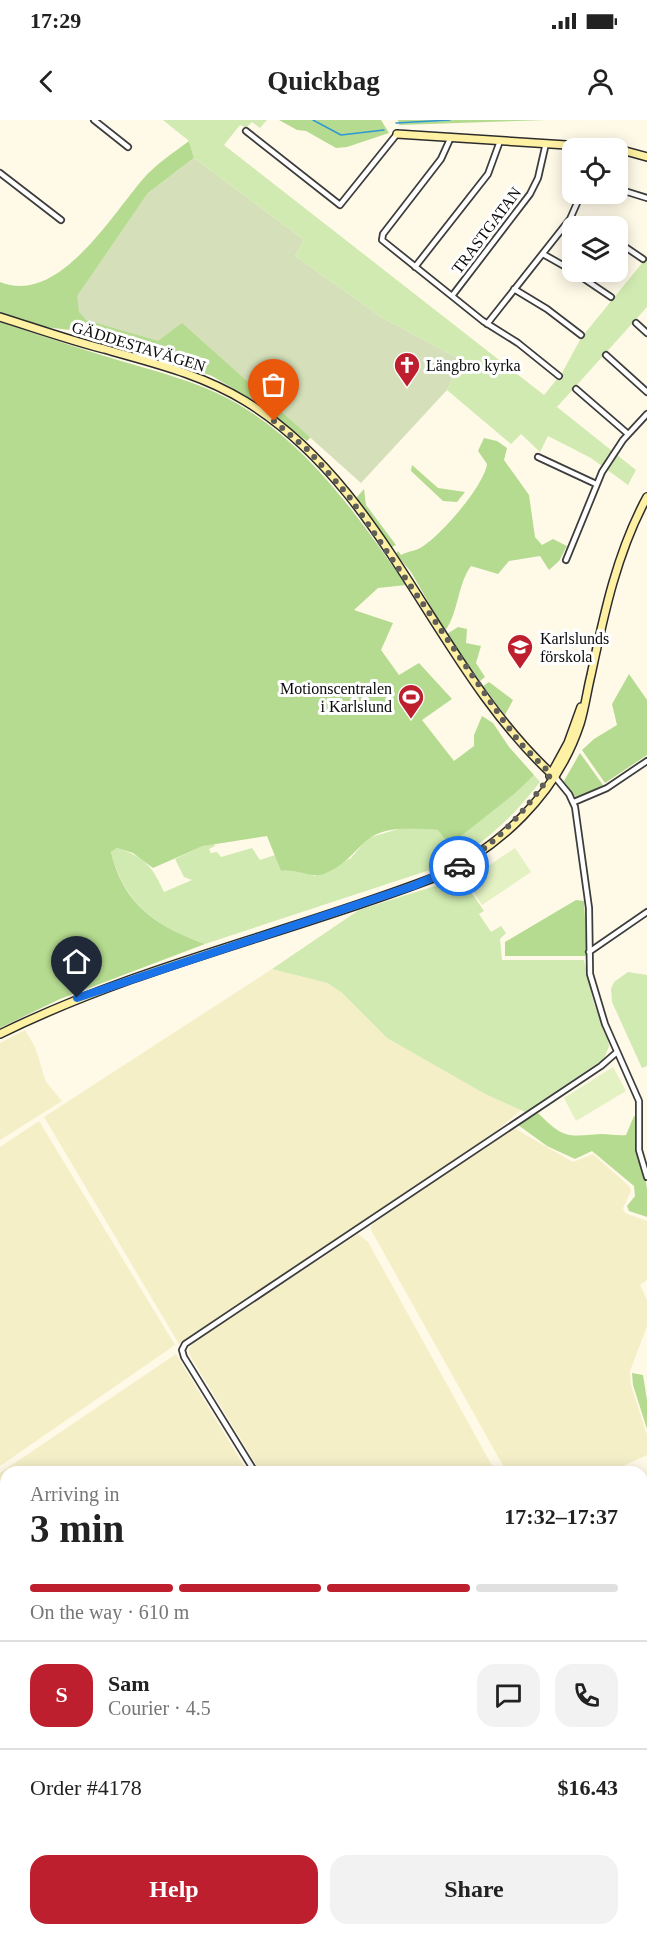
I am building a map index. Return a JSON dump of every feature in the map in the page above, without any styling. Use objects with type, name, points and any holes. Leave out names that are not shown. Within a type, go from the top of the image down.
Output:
[{"type":"street","points":[[94,120],[128,147]]},
{"type":"street","points":[[246,131],[340,205],[397,134],[562,144]]},
{"type":"street","points":[[451,137],[441,159],[381,237],[384,242],[452,296],[559,376]]},
{"type":"street","points":[[415,267],[488,174],[500,141]]},
{"type":"street","name":"TRASTGATAN","points":[[452,296],[530,194],[538,177],[546,143]]},
{"type":"street","points":[[628,152],[647,157]]},
{"type":"street","points":[[0,173],[62,220]]},
{"type":"street","points":[[628,192],[647,198]]},
{"type":"street","points":[[488,324],[562,229]]},
{"type":"street","points":[[628,249],[643,259]]},
{"type":"street","points":[[543,254],[562,264]]},
{"type":"street","points":[[590,282],[611,297]]},
{"type":"street","points":[[514,290],[547,309],[581,335]]},
{"type":"street","name":"GÄDDESTAVÄGEN","points":[[0,317],[194,376],[230,392],[274,421],[309,451],[348,495],[494,709],[522,745],[553,776]]},
{"type":"street","points":[[636,323],[647,333]]},
{"type":"street","points":[[606,355],[647,392]]},
{"type":"street","points":[[576,389],[628,434]]},
{"type":"street","points":[[566,560],[576,540],[596,484],[614,453],[647,414]]},
{"type":"street","points":[[538,457],[596,484]]},
{"type":"street","points":[[0,1034],[60,1006],[123,981],[422,882],[457,867],[496,840],[553,776],[568,743],[591,677],[612,588],[629,535],[647,497]]},
{"type":"street","points":[[573,802],[607,788],[647,761]]},
{"type":"street","points":[[553,776],[573,802],[589,908],[593,988],[617,1052],[637,1096],[641,1115],[639,1150],[647,1178]]},
{"type":"street","points":[[590,952],[647,912]]},
{"type":"street","points":[[251,1466],[184,1357],[182,1350],[185,1344],[601,1066],[617,1052]]},
{"type":"street","points":[[641,1115],[647,1113]]},
{"type":"shaded area","points":[[272,969],[327,983],[341,992],[387,1038],[485,1094],[521,1110],[493,1134],[179,1344],[44,1117]]},
{"type":"shaded area","points":[[25,1030],[35,1047],[46,1082],[62,1101],[0,1140],[0,1043]]},
{"type":"shaded area","points":[[39,1121],[175,1345],[0,1466],[0,1147]]},
{"type":"shaded area","points":[[514,1128],[573,1162],[593,1154],[629,1186],[631,1191],[623,1208],[625,1213],[647,1221],[647,1280],[640,1285],[647,1300],[647,1326],[630,1371],[631,1385],[647,1435],[647,1455],[623,1466],[503,1466],[371,1230],[375,1222]]},
{"type":"shaded area","points":[[358,1234],[368,1242],[492,1466],[257,1466],[189,1354],[189,1348],[194,1342]]},
{"type":"shaded area","points":[[176,1354],[244,1466],[10,1466]]},
{"type":"green space","points":[[163,120],[267,120],[260,128],[252,122],[246,128],[240,125],[224,145],[544,395],[562,373],[581,338],[647,257],[647,307],[557,407],[636,470],[628,485],[591,458],[548,436],[540,452],[521,434],[511,444],[447,390],[461,360],[381,317],[295,256],[304,240],[194,158],[189,141]]},
{"type":"green space","points":[[279,120],[381,120],[389,133],[347,147],[336,148],[306,131],[297,130]]},
{"type":"green space","points":[[398,120],[547,120],[399,125]]},
{"type":"green space","points":[[189,141],[194,158],[147,194],[374,372],[307,441],[253,400],[212,376],[170,361],[92,341],[78,331],[45,327],[0,312],[0,282],[21,286],[42,281],[62,270],[99,234],[143,179]]},
{"type":"green space","points":[[194,158],[304,240],[295,256],[381,317],[461,360],[447,390],[361,483],[182,323],[158,341],[86,320],[79,312],[77,296],[147,194]]},
{"type":"green space","points":[[0,322],[203,387],[257,416],[283,436],[349,506],[406,585],[378,588],[354,610],[393,623],[381,650],[399,675],[419,663],[452,699],[422,720],[454,761],[474,746],[474,735],[482,716],[493,723],[509,747],[534,775],[456,840],[445,839],[438,830],[400,829],[381,832],[366,841],[338,867],[321,875],[281,871],[267,836],[203,846],[153,868],[133,853],[117,848],[111,852],[124,886],[145,912],[172,930],[205,944],[60,999],[0,1028]]},
{"type":"green space","points":[[484,438],[497,441],[507,448],[504,460],[529,495],[535,537],[542,545],[553,539],[567,546],[559,561],[549,570],[540,556],[509,561],[498,574],[471,566],[466,573],[450,624],[445,631],[411,572],[396,554],[398,551],[401,555],[417,549],[430,541],[451,521],[470,497],[487,464],[478,451]]},
{"type":"green space","points":[[412,465],[438,488],[465,492],[457,502],[443,501],[411,471]]},
{"type":"green space","points":[[364,489],[366,505],[396,545],[390,548],[358,501],[357,497]]},
{"type":"green space","points":[[458,627],[467,629],[466,643],[481,646],[476,663],[485,677],[480,681],[447,634]]},
{"type":"green space","points":[[629,674],[647,700],[647,755],[605,783],[582,750],[594,739],[617,725],[612,704]]},
{"type":"green space","points":[[489,682],[513,700],[505,715],[483,686]]},
{"type":"green space","points":[[580,753],[603,785],[577,799],[564,781]]},
{"type":"green space","points":[[534,775],[540,782],[519,807],[485,839],[445,865],[205,944],[172,930],[145,912],[125,886],[111,852],[117,848],[141,859],[156,875],[164,892],[192,880],[184,877],[175,859],[203,846],[214,844],[215,846],[209,849],[211,853],[217,852],[221,857],[252,848],[260,860],[275,855],[281,871],[294,869],[315,876],[351,858],[368,838],[405,827],[438,830],[456,840]]},
{"type":"green space","points":[[515,848],[531,872],[482,905],[466,881]]},
{"type":"green space","points":[[461,877],[484,911],[479,914],[491,932],[501,926],[506,933],[500,939],[502,960],[584,960],[594,1004],[608,1039],[609,1046],[604,1059],[525,1112],[485,1094],[387,1038],[341,992],[327,983],[272,969],[359,910],[435,886],[448,885]]},
{"type":"green space","points":[[576,900],[584,901],[587,956],[505,956],[505,942]]},
{"type":"green space","points":[[628,972],[647,975],[647,1066],[642,1068],[612,1002],[611,989],[614,982]]},
{"type":"green space","points":[[613,1067],[626,1091],[576,1121],[564,1098]]},
{"type":"green space","points":[[538,1113],[554,1128],[573,1135],[626,1135],[634,1116],[639,1119],[636,1140],[647,1189],[647,1217],[629,1211],[627,1206],[635,1196],[634,1186],[592,1151],[575,1159],[547,1146],[518,1125]]},
{"type":"green space","points":[[632,1373],[643,1375],[647,1400],[647,1429],[633,1385]]},
{"type":"waterway","points":[[313,120],[341,135],[384,130]]},
{"type":"waterway","points":[[396,123],[450,120]]},
{"type":"way so far","points":[[274,421],[309,451],[348,495],[505,723],[522,745],[551,774],[527,807],[496,840],[459,866]]},
{"type":"place","name":"Längbro kyrka","points":[[407,388]]},
{"type":"place","name":"Karlslunds förskola","points":[[520,670]]},
{"type":"place","name":"Motionscentralen i Karlslund","points":[[411,720]]},
{"type":"route","points":[[77,998],[152,971],[413,886],[459,866]]}]
